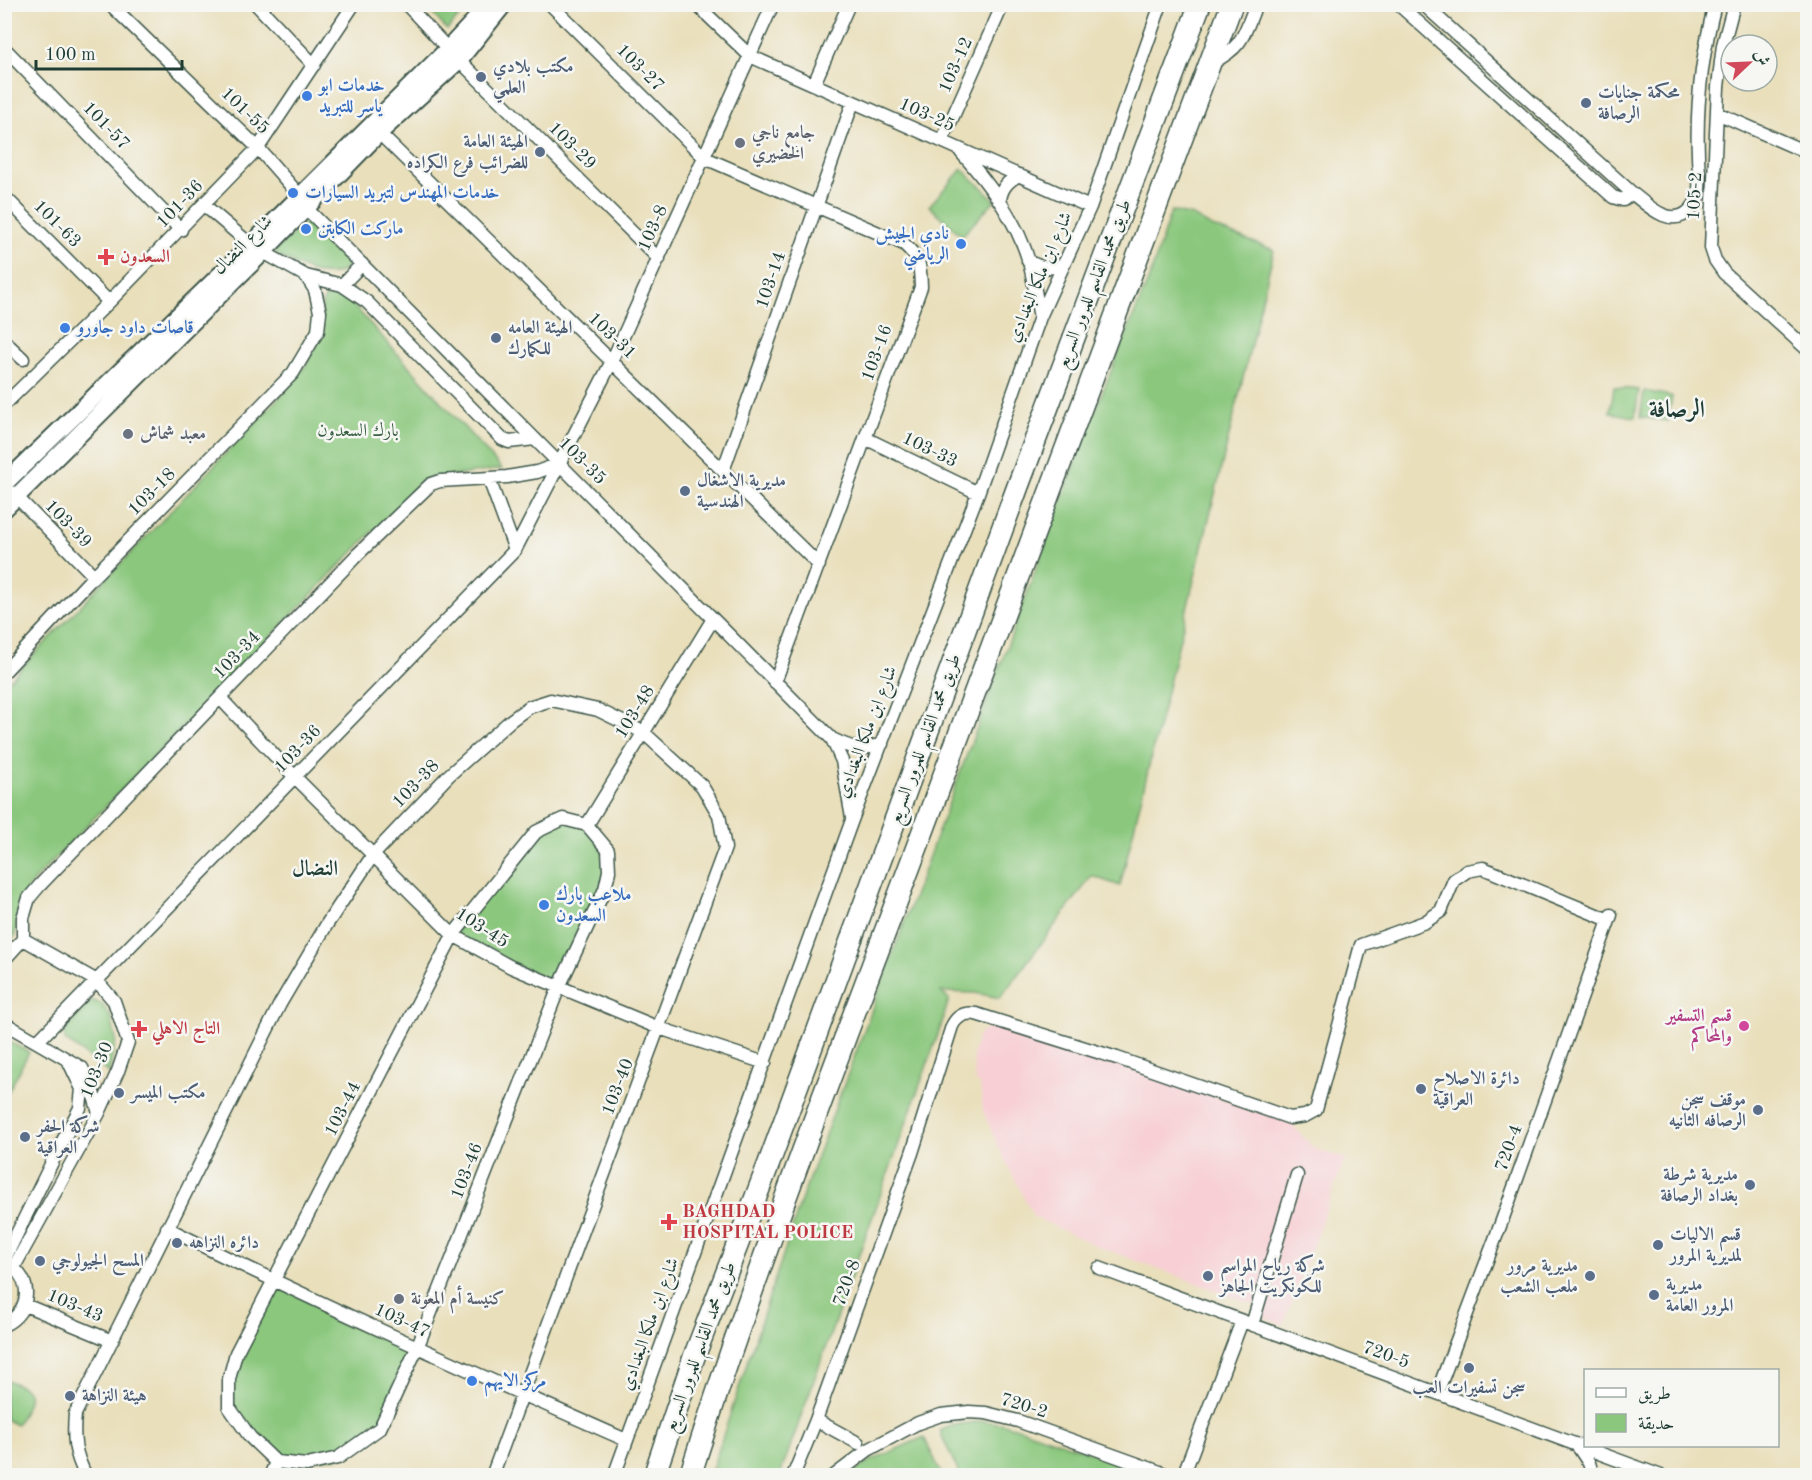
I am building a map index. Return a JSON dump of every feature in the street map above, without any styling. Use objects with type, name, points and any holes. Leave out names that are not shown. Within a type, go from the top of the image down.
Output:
[{"type":"highway","name":"طريق محمد القاسم للمرور السريع","points":[[654,1476],[694,1357],[769,1163],[1018,486],[1200,4]]},
{"type":"highway","name":"طريق محمد القاسم للمرور السريع","points":[[690,1476],[724,1368],[793,1176],[1040,522],[1232,4]]},
{"type":"main road","name":"شارع النضال","points":[[303,202],[379,133],[453,54],[490,4]]},
{"type":"main road","name":"شارع النضال","points":[[4,509],[9,489],[257,249],[504,4]]},
{"type":"street","name":"101-55","points":[[110,4],[258,148],[303,202]]},
{"type":"street","points":[[255,4],[314,65]]},
{"type":"street","name":"101-36","points":[[4,405],[109,303],[258,148],[354,4]]},
{"type":"street","name":"103-29","points":[[406,4],[453,54],[659,259]]},
{"type":"street","name":"103-27","points":[[550,4],[705,158]]},
{"type":"street","points":[[696,4],[750,56]]},
{"type":"street","name":"103-8","points":[[559,464],[612,361],[773,4]]},
{"type":"street","points":[[814,84],[849,4]]},
{"type":"street","name":"103-12","points":[[942,141],[1004,4]]},
{"type":"street","name":"شارع ابن ملكا البغدادي","points":[[614,1476],[852,820],[978,493],[1040,317],[1090,207],[1161,4]]},
{"type":"street","points":[[1209,65],[1227,55],[1238,45],[1256,4]]},
{"type":"street","points":[[1398,4],[1613,197],[1623,200],[1632,193]]},
{"type":"street","points":[[1423,4],[1632,193],[1666,217],[1683,215],[1695,204],[1699,193],[1697,147],[1700,83],[1715,4]]},
{"type":"street","name":"105-2","points":[[1734,4],[1723,45],[1711,248],[1714,260],[1724,273],[1808,350]]},
{"type":"street","name":"101-57","points":[[4,48],[181,230]]},
{"type":"street","name":"103-25","points":[[750,56],[1090,207]]},
{"type":"street","points":[[1481,79],[1492,68]]},
{"type":"street","name":"103-14","points":[[723,471],[853,102]]},
{"type":"street","points":[[1718,113],[1808,153]]},
{"type":"street","name":"103-31","points":[[379,133],[819,565]]},
{"type":"street","points":[[958,148],[1000,201],[1017,233],[1028,261],[1040,317]]},
{"type":"street","name":"103-16","points":[[705,158],[904,244],[917,256],[920,266],[921,286],[775,682]]},
{"type":"street","points":[[1000,201],[1000,193],[1004,186],[1019,175]]},
{"type":"street","name":"101-63","points":[[4,196],[109,303]]},
{"type":"street","name":"103-35","points":[[303,202],[832,739],[854,749],[865,749],[882,744]]},
{"type":"street","points":[[204,205],[257,249],[306,276],[342,285],[367,302],[502,439],[509,442],[535,439]]},
{"type":"street","points":[[1028,261],[1046,268],[1064,264]]},
{"type":"street","points":[[342,285],[362,264]]},
{"type":"street","name":"103-18","points":[[4,672],[293,372],[318,332],[320,312],[315,290],[306,276]]},
{"type":"street","points":[[4,341],[23,359]]},
{"type":"street","name":"103-33","points":[[865,438],[978,493]]},
{"type":"street","name":"103-34","points":[[22,939],[23,918],[29,898],[40,885],[358,554],[431,484],[440,481],[489,479],[537,472],[559,464]]},
{"type":"street","name":"103-36","points":[[38,1041],[515,550],[559,464]]},
{"type":"street","points":[[489,479],[515,550]]},
{"type":"street","name":"103-39","points":[[9,489],[94,576]]},
{"type":"street","name":"103-48","points":[[587,825],[713,619]]},
{"type":"street","name":"103-45","points":[[220,699],[453,935],[511,967],[658,1029],[765,1063]]},
{"type":"street","name":"103-38","points":[[86,1476],[78,1462],[73,1439],[75,1414],[280,1004],[327,924],[374,855],[448,777],[510,720],[529,707],[551,700],[598,710],[644,732]]},
{"type":"street","name":"103-40","points":[[492,1476],[725,848],[719,815],[702,786],[644,732]]},
{"type":"street","name":"103-35","points":[[832,739],[842,761],[852,820]]},
{"type":"street","name":"103-44","points":[[276,1462],[249,1437],[229,1407],[229,1379],[236,1353],[453,935],[536,832],[563,819],[587,825]]},
{"type":"street","name":"103-46","points":[[276,1462],[307,1464],[338,1458],[380,1428],[417,1348],[559,987],[605,889],[609,871],[608,850],[587,825]]},
{"type":"street","name":"720-4","points":[[976,1014],[1117,1058],[1290,1118],[1305,1116],[1316,1110],[1361,945],[1425,922],[1441,911],[1454,880],[1467,871],[1483,868],[1610,918],[1503,1218],[1437,1393]]},
{"type":"street","points":[[4,960],[22,939],[98,981]]},
{"type":"street","name":"103-30","points":[[8,1263],[99,1113],[128,1042],[114,1001],[98,981]]},
{"type":"street","name":"720-8","points":[[793,1476],[816,1420],[912,1154],[952,1026],[959,1017],[970,1013],[976,1014]]},
{"type":"street","points":[[4,1023],[82,1068],[91,1086],[99,1113]]},
{"type":"street","name":"103-30","points":[[8,1263],[58,1149],[80,1108],[82,1089],[68,1060]]},
{"type":"street","points":[[1183,1476],[1247,1323],[1297,1175]]},
{"type":"street","name":"103-47","points":[[167,1228],[274,1282],[626,1440]]},
{"type":"street","points":[[4,1325],[13,1321],[20,1314],[25,1305],[26,1294],[21,1274],[8,1263]]},
{"type":"street","name":"720-5","points":[[1099,1268],[1584,1446]]},
{"type":"street","name":"103-43","points":[[25,1305],[112,1341]]},
{"type":"street","name":"720-2","points":[[863,1447],[929,1419],[953,1413],[986,1413],[1018,1421],[1171,1476]]},
{"type":"street","points":[[816,1420],[863,1447],[834,1476]]},
{"type":"street","points":[[1575,1443],[1589,1463],[1593,1476]]},
{"type":"street","name":"720-5","points":[[1585,1447],[1660,1476]]},
{"type":"street","points":[[270,1476],[276,1462]]},
{"type":"shaded area","points":[[1003,1026],[1281,1118],[1292,1125],[1315,1149],[1345,1158],[1283,1325],[1260,1316],[1263,1308],[1097,1246],[1034,1217],[998,1146],[983,1111],[980,1086],[975,1080],[973,1055],[977,1037],[986,1029]]},
{"type":"green space","points":[[425,5],[470,5],[447,30]]},
{"type":"green space","points":[[962,169],[995,200],[962,236],[929,206]]},
{"type":"green space","points":[[1171,211],[1193,216],[1210,226],[1274,250],[1120,886],[1092,876],[1000,998],[975,993],[941,992],[949,999],[941,1026],[780,1475],[710,1475],[805,1189],[1096,408],[1151,273]]},
{"type":"green space","points":[[307,221],[348,260],[350,264],[343,271],[334,274],[314,272],[276,255],[277,249]]},
{"type":"green space","name":"بارك السعدون","points":[[329,290],[346,297],[502,469],[423,480],[35,879],[23,895],[15,935],[5,951],[5,685],[289,387],[306,365],[320,338],[322,304]]},
{"type":"green space","points":[[1614,387],[1639,390],[1635,417],[1610,413]]},
{"type":"green space","points":[[1644,391],[1672,396],[1668,421],[1640,417]]},
{"type":"green space","points":[[563,819],[587,825],[608,850],[609,871],[559,987],[453,935],[536,832]]},
{"type":"green space","points":[[92,1000],[102,1004],[111,1017],[116,1040],[109,1073],[65,1040],[64,1031]]},
{"type":"green space","points":[[5,1040],[29,1052],[5,1098]]},
{"type":"green space","points":[[274,1282],[410,1349],[380,1428],[338,1458],[276,1462],[227,1412],[236,1353]]},
{"type":"green space","points":[[4,1379],[22,1387],[28,1393],[26,1408],[16,1425],[5,1419]]},
{"type":"green space","points":[[982,1421],[1025,1430],[1156,1475],[960,1475],[941,1430],[954,1425]]},
{"type":"green space","points":[[924,1437],[942,1475],[850,1475],[870,1461]]},
{"type":"place","name":"مكتب بلادي العلمي","points":[[481,77]]},
{"type":"place","name":"خدمات ابو ياسر للتبريد","points":[[307,96]]},
{"type":"place","name":"محكمة جنايات الرصافة","points":[[1586,103]]},
{"type":"place","name":"جامع ناجي الخضيري","points":[[740,143]]},
{"type":"place","name":"الهيئة العامة للضرائب فرع الكراده","points":[[540,152]]},
{"type":"place","name":"خدمات المهندس لتبريد السيارات","points":[[293,193]]},
{"type":"place","name":"ماركت الكابتن","points":[[306,229]]},
{"type":"place","name":"نادي الجيش الرياضي","points":[[961,244]]},
{"type":"place","name":"السعدون","points":[[106,257]]},
{"type":"place","name":"قاصات داود جاورو","points":[[65,328]]},
{"type":"place","name":"الهيئة العامه للكمارك","points":[[496,338]]},
{"type":"place","name":"معبد شماش","points":[[128,434]]},
{"type":"place","name":"مديرية الاشغال الهندسية","points":[[685,491]]},
{"type":"place","name":"ملاعب بارك السعدون","points":[[544,905]]},
{"type":"place","name":"قسم التسفير والمحاكم","points":[[1744,1026]]},
{"type":"place","name":"التاج الاهلي","points":[[139,1029]]},
{"type":"place","name":"دائرة الاصلاح العراقية","points":[[1421,1089]]},
{"type":"place","name":"مكتب الميسر","points":[[119,1093]]},
{"type":"place","name":"موقف سجن الرصافه الثانيه","points":[[1758,1110]]},
{"type":"place","name":"شركة الحفر العراقية","points":[[25,1137]]},
{"type":"place","name":"مديرية شرطة بغداد الرصافة","points":[[1750,1185]]},
{"type":"place","name":"BAGHDAD HOSPITAL POLICE","points":[[669,1222]]},
{"type":"place","name":"دائره النزاهه","points":[[177,1243]]},
{"type":"place","name":"قسم الاليات لمديرية المرور","points":[[1658,1245]]},
{"type":"place","name":"المسح الجيولوجي","points":[[40,1261]]},
{"type":"place","name":"شركة رياح المواسم للكونكريت الجاهز","points":[[1208,1276]]},
{"type":"place","name":"مديرية مرور ملعب الشعب","points":[[1590,1276]]},
{"type":"place","name":"مديرية المرور العامة","points":[[1654,1295]]},
{"type":"place","name":"كنيسة أم المعونة","points":[[399,1299]]},
{"type":"place","name":"سجن تسفيرات العب","points":[[1469,1368]]},
{"type":"place","name":"مركز الايهم","points":[[472,1381]]},
{"type":"place","name":"هيئة النزاهة","points":[[70,1396]]},
{"type":"district","name":"الرصافة","points":[[1677,411]]},
{"type":"district","name":"النضال","points":[[315,869]]}]
